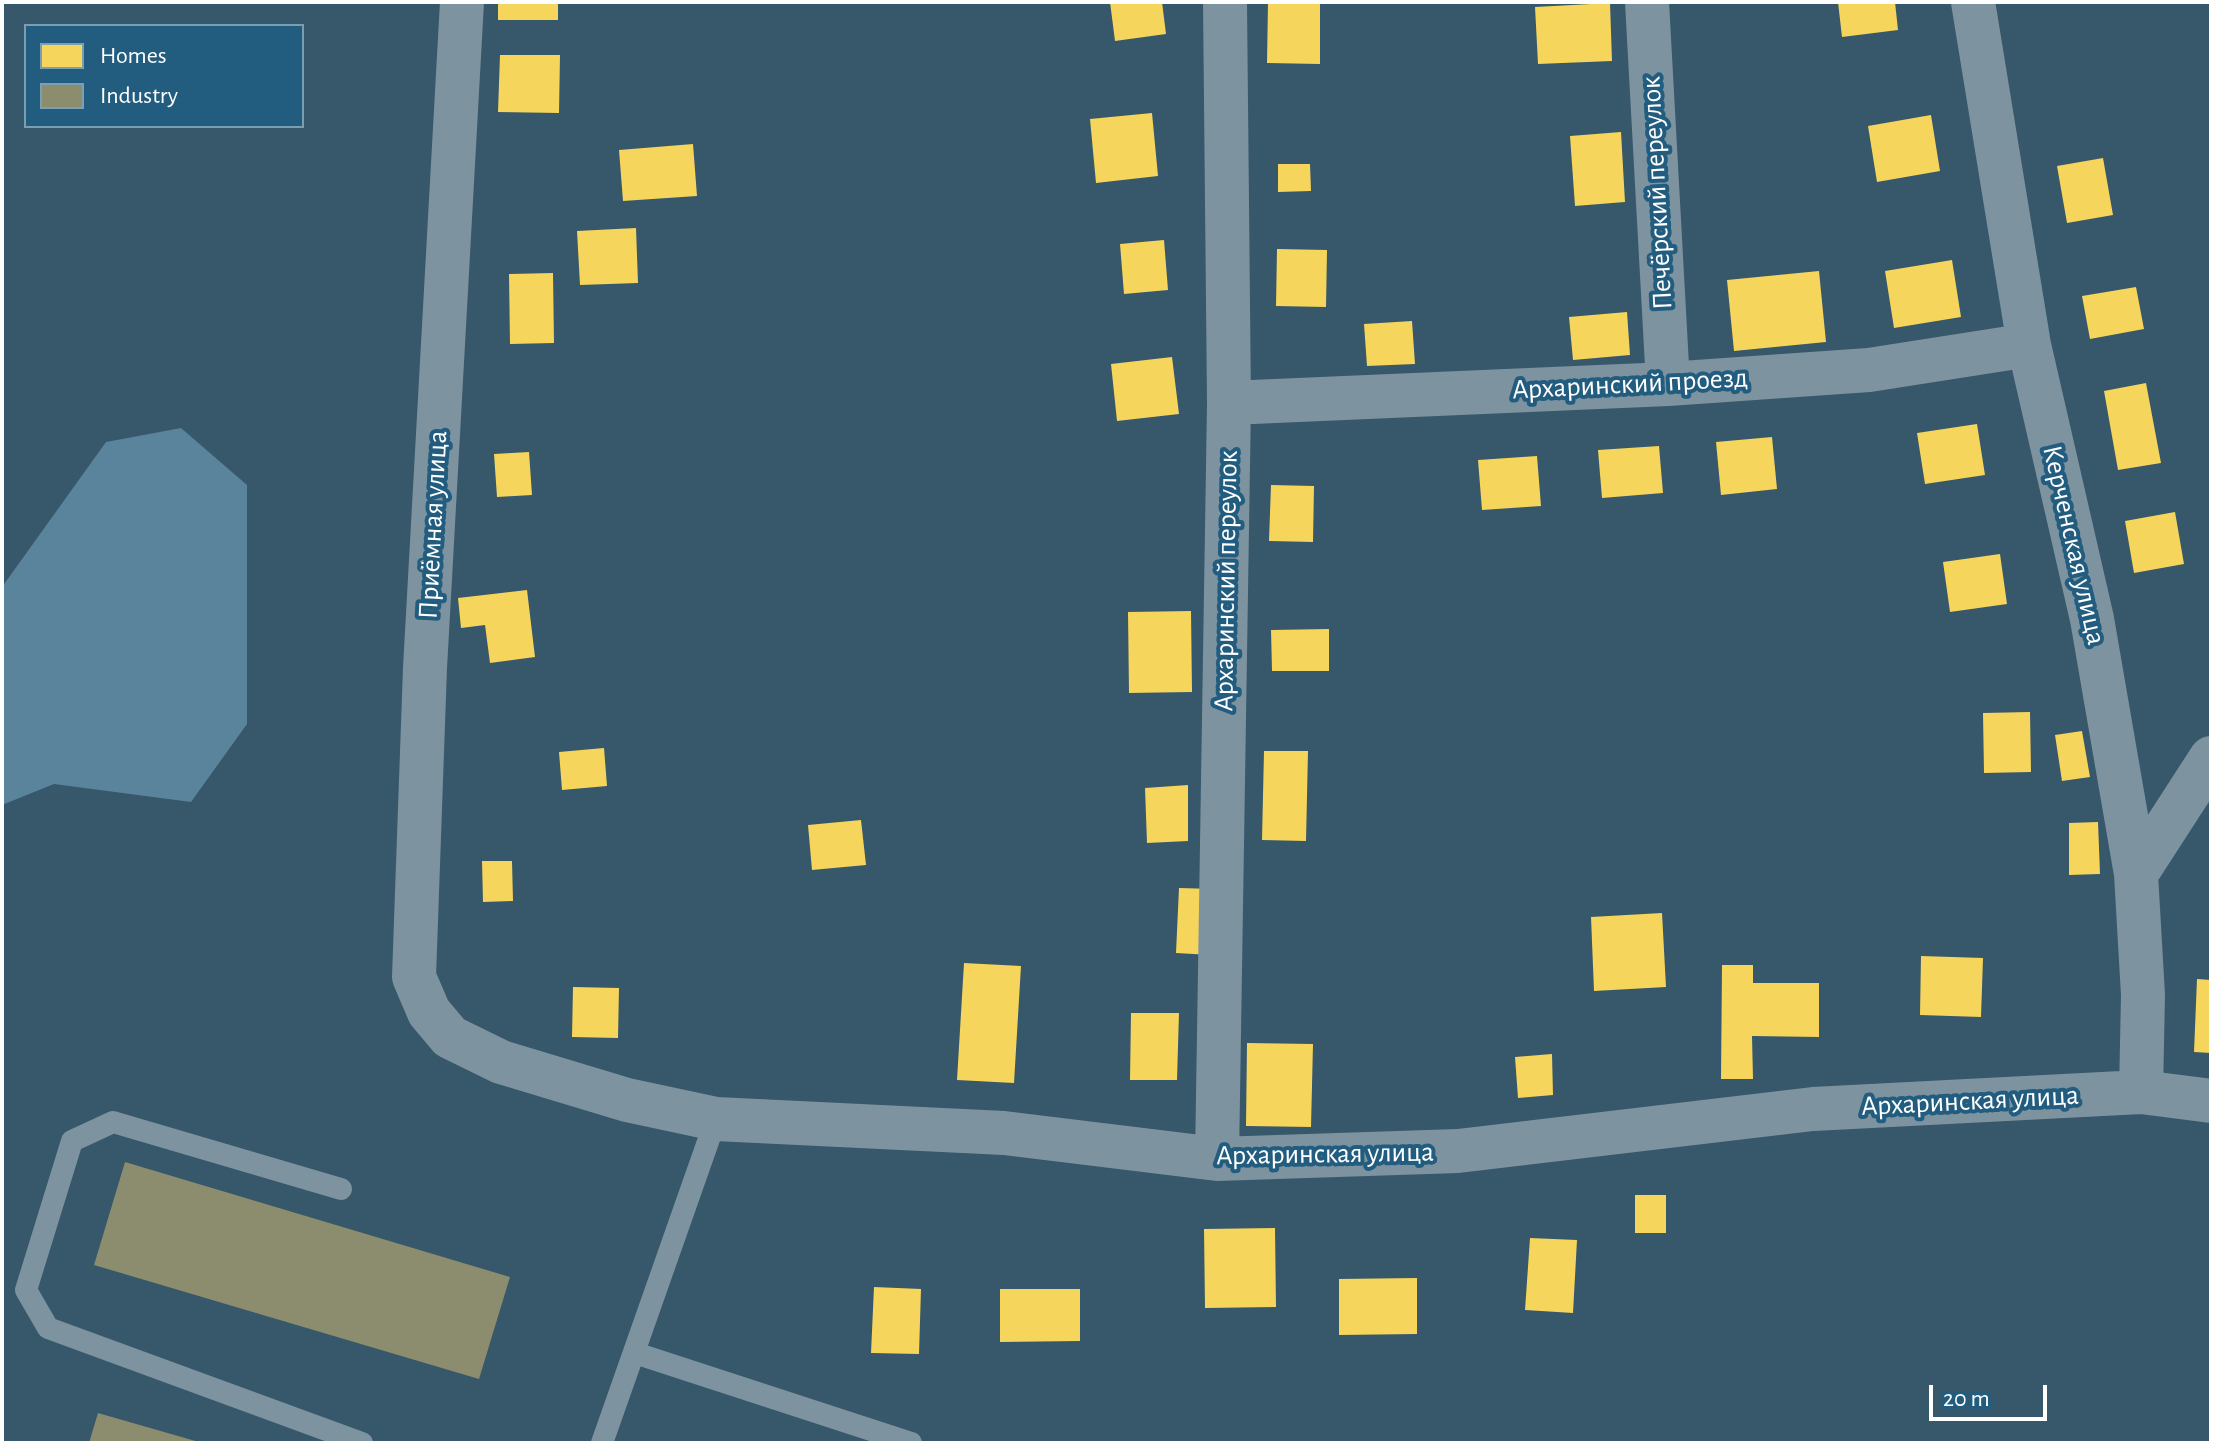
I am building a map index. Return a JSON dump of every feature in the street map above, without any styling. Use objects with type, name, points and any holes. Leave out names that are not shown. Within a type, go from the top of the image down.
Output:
[{"type":"street","name":"Приёмная улица","points":[[450,1037],[429,1012],[414,977],[425,668],[462,2]]},
{"type":"street","name":"Архаринский переулок","points":[[1217,1159],[1229,403],[1225,2]]},
{"type":"street","name":"Печёрский переулок","points":[[1647,2],[1668,384]]},
{"type":"street","name":"Керченская улица","points":[[1973,2],[2029,345],[2092,619],[2136,874],[2143,995],[2141,1092]]},
{"type":"street","name":"Архаринский проезд","points":[[1229,403],[1668,384],[1869,370],[2029,345]]},
{"type":"street","points":[[2136,874],[2211,758]]},
{"type":"street","name":"Архаринская улица","points":[[450,1037],[501,1062],[627,1100],[716,1119],[1004,1133],[1217,1159],[1458,1151],[1813,1109],[2141,1092],[2211,1101]]},
{"type":"lane","points":[[602,1443],[716,1119]]},
{"type":"lane","points":[[341,1189],[113,1122],[72,1141],[26,1290],[48,1328],[362,1443]]},
{"type":"lane","points":[[635,1353],[911,1443]]},
{"type":"water","points":[[181,428],[247,485],[247,724],[191,802],[54,784],[2,805],[2,587],[106,442]]},
{"type":"building: Homes","points":[[498,2],[558,2],[558,20],[498,20]]},
{"type":"building: Homes","points":[[1110,2],[1162,2],[1166,34],[1115,41]]},
{"type":"building: Homes","points":[[1268,2],[1320,2],[1320,64],[1267,63]]},
{"type":"building: Homes","points":[[1838,2],[1895,2],[1898,30],[1842,37]]},
{"type":"building: Homes","points":[[1610,3],[1612,61],[1538,64],[1535,7]]},
{"type":"building: Homes","points":[[500,55],[560,55],[559,113],[498,112]]},
{"type":"building: Homes","points":[[1152,113],[1158,176],[1096,183],[1090,119]]},
{"type":"building: Homes","points":[[1931,115],[1940,171],[1877,182],[1868,126]]},
{"type":"building: Homes","points":[[1621,132],[1625,202],[1575,206],[1570,136]]},
{"type":"building: Homes","points":[[693,144],[697,196],[623,201],[619,150]]},
{"type":"building: Homes","points":[[2103,158],[2113,215],[2067,223],[2057,166]]},
{"type":"building: Homes","points":[[1278,164],[1310,164],[1311,191],[1278,192]]},
{"type":"building: Homes","points":[[636,228],[638,283],[580,285],[577,231]]},
{"type":"building: Homes","points":[[1164,240],[1168,290],[1124,294],[1120,244]]},
{"type":"building: Homes","points":[[1277,249],[1327,250],[1326,307],[1276,306]]},
{"type":"building: Homes","points":[[1952,260],[1961,317],[1894,328],[1885,271]]},
{"type":"building: Homes","points":[[1819,271],[1826,342],[1734,351],[1727,280]]},
{"type":"building: Homes","points":[[553,273],[554,343],[510,344],[509,274]]},
{"type":"building: Homes","points":[[2136,287],[2144,329],[2090,339],[2082,296]]},
{"type":"building: Homes","points":[[1627,312],[1630,355],[1573,360],[1569,317]]},
{"type":"building: Homes","points":[[1412,321],[1415,364],[1367,366],[1364,324]]},
{"type":"building: Homes","points":[[1172,357],[1179,414],[1117,421],[1111,364]]},
{"type":"building: Homes","points":[[2146,383],[2161,463],[2118,470],[2104,391]]},
{"type":"building: Homes","points":[[1977,424],[1985,475],[1925,484],[1917,433]]},
{"type":"building: Homes","points":[[1772,437],[1777,489],[1721,495],[1716,442]]},
{"type":"building: Homes","points":[[1659,446],[1663,493],[1602,498],[1598,450]]},
{"type":"building: Homes","points":[[529,452],[532,495],[497,497],[494,454]]},
{"type":"building: Homes","points":[[1537,456],[1541,506],[1482,510],[1478,460]]},
{"type":"building: Homes","points":[[1271,485],[1314,486],[1313,542],[1269,541]]},
{"type":"building: Homes","points":[[2175,512],[2184,564],[2134,573],[2125,521]]},
{"type":"building: Homes","points":[[2000,554],[2007,604],[1950,612],[1943,562]]},
{"type":"building: Homes","points":[[527,590],[535,657],[490,663],[485,625],[461,628],[458,598]]},
{"type":"building: Homes","points":[[1191,611],[1192,692],[1129,693],[1128,612]]},
{"type":"building: Homes","points":[[1329,629],[1329,671],[1272,671],[1271,630]]},
{"type":"building: Homes","points":[[2030,712],[2031,772],[1984,773],[1983,713]]},
{"type":"building: Homes","points":[[2082,731],[2090,777],[2062,781],[2055,735]]},
{"type":"building: Homes","points":[[604,748],[607,786],[562,790],[559,752]]},
{"type":"building: Homes","points":[[1264,751],[1308,751],[1306,841],[1262,840]]},
{"type":"building: Homes","points":[[1188,785],[1188,841],[1147,843],[1145,788]]},
{"type":"building: Homes","points":[[861,820],[866,865],[812,870],[808,825]]},
{"type":"building: Homes","points":[[2098,822],[2100,874],[2069,875],[2069,823]]},
{"type":"building: Homes","points":[[482,861],[512,861],[513,901],[483,902]]},
{"type":"building: Homes","points":[[1179,888],[1214,889],[1211,955],[1176,953]]},
{"type":"building: Homes","points":[[1662,913],[1666,987],[1594,991],[1591,917]]},
{"type":"building: Homes","points":[[1921,956],[1983,958],[1981,1017],[1920,1015]]},
{"type":"building: Homes","points":[[964,963],[1021,966],[1014,1083],[957,1080]]},
{"type":"building: Homes","points":[[1722,965],[1753,965],[1753,983],[1819,983],[1819,1037],[1752,1036],[1753,1079],[1721,1079]]},
{"type":"building: Homes","points":[[2197,979],[2211,980],[2211,1053],[2194,1052]]},
{"type":"building: Homes","points":[[573,987],[619,988],[618,1038],[572,1037]]},
{"type":"building: Homes","points":[[1131,1013],[1179,1013],[1177,1080],[1130,1080]]},
{"type":"building: Homes","points":[[1247,1043],[1313,1044],[1311,1127],[1246,1126]]},
{"type":"building: Homes","points":[[1552,1054],[1553,1095],[1518,1098],[1515,1057]]},
{"type":"building: Homes","points":[[1635,1195],[1666,1195],[1666,1233],[1635,1233]]},
{"type":"building: Homes","points":[[1275,1228],[1276,1307],[1205,1308],[1204,1229]]},
{"type":"building: Homes","points":[[1530,1238],[1577,1240],[1573,1313],[1525,1310]]},
{"type":"building: Homes","points":[[1417,1278],[1417,1334],[1339,1335],[1339,1279]]},
{"type":"building: Homes","points":[[874,1287],[921,1289],[919,1354],[871,1353]]},
{"type":"building: Homes","points":[[1000,1289],[1080,1289],[1080,1341],[1000,1342]]},
{"type":"building: Industry","points":[[125,1162],[510,1277],[479,1379],[94,1265]]},
{"type":"building: Industry","points":[[98,1413],[199,1442],[199,1443],[89,1443]]}]
